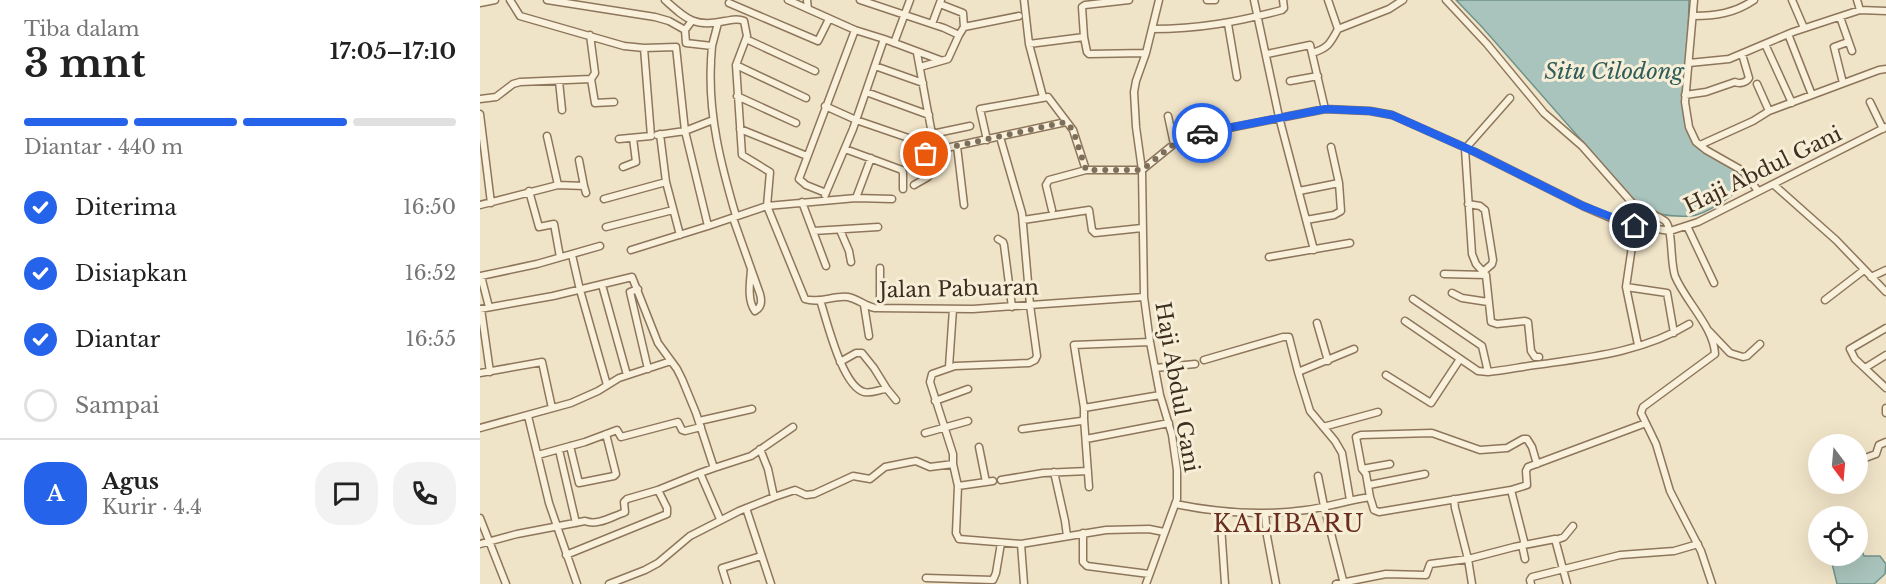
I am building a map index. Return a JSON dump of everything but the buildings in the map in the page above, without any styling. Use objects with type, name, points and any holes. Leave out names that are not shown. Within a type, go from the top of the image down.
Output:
[{"type":"street","points":[[480,3],[495,0]]},
{"type":"street","points":[[510,0],[520,16],[624,46],[676,47],[685,131],[708,226]]},
{"type":"street","points":[[547,0],[656,17],[685,30]]},
{"type":"street","points":[[664,0],[691,22],[699,24],[741,20]]},
{"type":"street","points":[[788,0],[855,30],[940,60]]},
{"type":"street","points":[[807,0],[808,9]]},
{"type":"street","points":[[860,0],[959,35]]},
{"type":"street","points":[[894,43],[910,0]]},
{"type":"street","points":[[1024,0],[1029,44],[1044,97]]},
{"type":"street","points":[[1129,0],[1085,5],[1082,8],[1087,52],[1089,54],[1146,53]]},
{"type":"street","points":[[1052,210],[1046,182],[1086,170],[1142,170],[1134,92],[1159,0]]},
{"type":"street","points":[[1207,0],[1215,0]]},
{"type":"street","points":[[1254,0],[1279,117],[1314,250]]},
{"type":"street","points":[[1152,29],[1186,29],[1228,24],[1282,10],[1283,0]]},
{"type":"street","points":[[1328,0],[1338,29]]},
{"type":"street","points":[[1312,53],[1327,47],[1338,29],[1389,9],[1403,0]]},
{"type":"street","points":[[1446,0],[1487,44],[1544,113],[1582,146],[1634,205],[1664,219],[1670,231],[1672,263],[1676,277],[1686,299],[1707,329],[1734,355],[1747,356],[1760,344]]},
{"type":"street","points":[[1694,0],[1685,102],[1689,127],[1696,142],[1743,171],[1758,191]]},
{"type":"street","points":[[1693,16],[1715,16],[1736,11],[1754,0]]},
{"type":"street","points":[[1792,0],[1804,28]]},
{"type":"street","points":[[1857,0],[1860,10]]},
{"type":"street","points":[[920,67],[948,59],[964,27],[963,13],[941,2],[932,24]]},
{"type":"street","points":[[729,3],[818,41],[829,19]]},
{"type":"street","points":[[741,20],[748,10]]},
{"type":"street","points":[[1689,63],[1729,59],[1804,28],[1860,10],[1886,11]]},
{"type":"street","points":[[964,27],[1019,16]]},
{"type":"street","points":[[1840,17],[1852,51]]},
{"type":"street","points":[[741,20],[747,36],[736,65],[742,155],[770,172],[767,206],[805,299],[820,300],[840,362],[850,380],[860,390],[871,393],[887,389]]},
{"type":"street","points":[[691,22],[685,30],[686,43],[712,46]]},
{"type":"street","points":[[718,23],[712,46],[710,80],[713,120],[720,165],[762,302],[760,308],[755,311],[750,298],[751,270]]},
{"type":"street","points":[[1228,24],[1237,77]]},
{"type":"street","points":[[825,197],[799,179],[855,30]]},
{"type":"street","points":[[1788,34],[1812,95]]},
{"type":"street","points":[[590,35],[595,73],[591,79],[596,103],[614,102]]},
{"type":"street","points":[[1029,44],[1084,37]]},
{"type":"street","points":[[746,39],[815,71]]},
{"type":"street","points":[[825,197],[856,120],[884,39]]},
{"type":"street","points":[[1843,83],[1834,47],[1848,42]]},
{"type":"street","points":[[1765,44],[1792,103]]},
{"type":"street","points":[[1267,54],[1311,46],[1325,109]]},
{"type":"street","points":[[644,48],[651,136]]},
{"type":"street","points":[[917,53],[932,134]]},
{"type":"street","points":[[1686,95],[1747,81],[1749,78],[1742,54]]},
{"type":"street","points":[[736,65],[806,98]]},
{"type":"street","points":[[875,66],[923,83]]},
{"type":"street","points":[[1700,145],[1753,122],[1769,111],[1886,69]]},
{"type":"street","points":[[1290,81],[1318,76]]},
{"type":"street","points":[[480,99],[496,97],[513,84],[520,82],[591,79]]},
{"type":"street","points":[[559,81],[562,110]]},
{"type":"street","points":[[1756,84],[1769,111]]},
{"type":"street","points":[[866,92],[929,115]]},
{"type":"street","points":[[737,96],[796,123]]},
{"type":"street","points":[[987,140],[980,109],[1044,97],[1050,98],[1073,130],[1086,170]]},
{"type":"street","points":[[1510,98],[1465,149],[1472,254],[1476,264],[1485,273],[1489,319],[1493,323],[1528,322],[1532,355],[1539,357]]},
{"type":"street","points":[[1870,102],[1884,128]]},
{"type":"street","points":[[825,106],[856,120],[923,143],[932,134],[970,126]]},
{"type":"street","name":"Haji Abdul Gani","points":[[1146,584],[1175,504],[1178,487],[1169,423],[1160,395],[1144,297],[1142,170],[1174,144],[1194,135],[1325,109],[1370,111],[1392,115],[1583,206],[1635,226],[1670,231],[1687,226],[1774,185],[1884,128]]},
{"type":"street","points":[[480,114],[491,203]]},
{"type":"street","points":[[1168,116],[1174,144]]},
{"type":"street","points":[[619,139],[685,131],[713,120]]},
{"type":"street","points":[[914,185],[928,177],[926,154],[928,152],[1066,122]]},
{"type":"street","points":[[740,129],[807,156]]},
{"type":"street","points":[[660,134],[666,182],[680,235]]},
{"type":"street","points":[[547,136],[558,185]]},
{"type":"street","points":[[1000,137],[1023,220],[1030,305],[1038,350],[1035,360],[1029,363],[949,367],[930,377],[935,401],[953,454],[958,486],[957,537],[969,541],[1021,544],[1083,533],[1141,528],[1164,532]]},
{"type":"street","points":[[622,167],[636,162],[633,138]]},
{"type":"street","points":[[957,146],[964,205]]},
{"type":"street","points":[[1306,220],[1334,215],[1341,211],[1339,183],[1331,147]]},
{"type":"street","points":[[845,149],[902,170],[903,189]]},
{"type":"street","points":[[856,198],[871,158]]},
{"type":"street","points":[[480,205],[558,185],[585,190],[579,160]]},
{"type":"street","points":[[603,199],[666,182]]},
{"type":"street","points":[[1299,191],[1339,183]]},
{"type":"street","points":[[1774,185],[1836,240],[1864,270],[1875,275],[1886,292]]},
{"type":"street","points":[[529,191],[539,227],[554,224],[560,257]]},
{"type":"street","points":[[631,250],[767,206],[825,197],[892,199]]},
{"type":"street","points":[[802,202],[826,266]]},
{"type":"street","points":[[1468,204],[1480,206],[1485,210],[1493,260],[1485,273]]},
{"type":"street","points":[[606,227],[673,210]]},
{"type":"street","points":[[1023,220],[1089,210],[1092,230],[1095,233],[1142,228]]},
{"type":"street","points":[[1635,226],[1626,287],[1638,345]]},
{"type":"street","points":[[1687,226],[1714,283]]},
{"type":"street","points":[[813,231],[878,227]]},
{"type":"street","points":[[840,230],[851,262]]},
{"type":"street","points":[[998,239],[1004,245],[1012,307]]},
{"type":"street","points":[[1269,257],[1350,243]]},
{"type":"street","points":[[489,307],[480,276],[537,264],[600,246]]},
{"type":"street","points":[[572,255],[607,385]]},
{"type":"street","points":[[880,268],[880,308]]},
{"type":"street","points":[[1825,300],[1864,270]]},
{"type":"street","points":[[1875,275],[1886,270]]},
{"type":"street","points":[[1444,274],[1485,273]]},
{"type":"street","points":[[490,372],[480,309],[580,290],[632,277],[658,343],[681,379],[700,424],[714,468]]},
{"type":"street","points":[[602,285],[627,375]]},
{"type":"street","points":[[1626,287],[1667,292],[1674,333]]},
{"type":"street","points":[[638,289],[630,292],[648,369]]},
{"type":"street","points":[[1452,293],[1462,298],[1488,302]]},
{"type":"street","name":"Jalan Pabuaran","points":[[820,300],[850,297],[864,305],[880,308],[953,309],[1144,297]]},
{"type":"street","points":[[1413,299],[1482,346],[1488,372]]},
{"type":"street","points":[[864,305],[869,336]]},
{"type":"street","points":[[949,367],[953,309]]},
{"type":"street","points":[[1405,321],[1478,371],[1488,372],[1617,352],[1656,341],[1689,324]]},
{"type":"street","points":[[1317,323],[1328,360]]},
{"type":"street","points":[[1886,328],[1851,348],[1856,359],[1886,388]]},
{"type":"street","points":[[1707,329],[1715,348],[1714,355],[1642,409],[1663,463],[1673,500],[1705,558],[1712,584]]},
{"type":"street","points":[[1204,360],[1289,337],[1311,411],[1342,453],[1350,500]]},
{"type":"street","points":[[1089,487],[1084,408],[1074,345],[1150,342]]},
{"type":"street","points":[[1298,372],[1354,350]]},
{"type":"street","points":[[840,362],[856,353],[862,353],[896,400]]},
{"type":"street","points":[[1865,368],[1886,355]]},
{"type":"street","points":[[1386,375],[1431,403],[1460,359]]},
{"type":"street","points":[[480,428],[572,404],[627,375],[671,361]]},
{"type":"street","points":[[480,373],[542,362],[552,408]]},
{"type":"street","points":[[1155,368],[1195,364]]},
{"type":"street","points":[[935,401],[968,389]]},
{"type":"street","points":[[1084,408],[1160,395]]},
{"type":"street","points":[[538,455],[617,430],[621,437],[678,422],[685,431],[752,408]]},
{"type":"street","points":[[1886,408],[1886,413]]},
{"type":"street","points":[[1323,428],[1378,412]]},
{"type":"street","points":[[528,416],[556,526],[577,584]]},
{"type":"street","points":[[1022,429],[1084,419]]},
{"type":"street","points":[[925,433],[968,421]]},
{"type":"street","points":[[1086,439],[1169,423]]},
{"type":"street","points":[[1536,464],[1527,438],[1507,448],[1480,450],[1432,433],[1356,437],[1362,470],[1369,484],[1370,497],[1374,510],[1379,512],[1511,490],[1527,485],[1526,468],[1646,423]]},
{"type":"street","points":[[480,544],[556,526],[585,521],[596,523],[623,513],[624,501],[751,456],[792,427]]},
{"type":"street","points":[[570,446],[579,483],[614,476],[616,474],[606,434]]},
{"type":"street","points":[[1868,457],[1876,454],[1879,445],[1886,442]]},
{"type":"street","points":[[979,447],[993,481]]},
{"type":"street","points":[[759,449],[768,469],[774,497]]},
{"type":"street","points":[[559,450],[576,523]]},
{"type":"street","points":[[609,584],[658,563],[690,536],[720,519],[774,497],[798,490],[806,495],[814,494],[847,478],[857,476],[870,479],[885,467],[910,462],[916,461],[930,467],[953,464]]},
{"type":"street","points":[[1362,470],[1390,464]]},
{"type":"street","points":[[958,486],[1054,472],[1088,471]]},
{"type":"street","points":[[1054,472],[1067,536]]},
{"type":"street","points":[[700,473],[720,519]]},
{"type":"street","points":[[1369,484],[1425,474]]},
{"type":"street","points":[[1318,476],[1344,583]]},
{"type":"street","points":[[566,555],[667,514],[667,508],[658,490]]},
{"type":"street","points":[[1511,490],[1524,545],[1525,559]]},
{"type":"street","points":[[1175,504],[1220,511],[1265,513],[1324,506],[1370,497]]},
{"type":"street","points":[[1454,499],[1472,584]]},
{"type":"street","points":[[746,508],[771,584]]},
{"type":"street","points":[[1220,511],[1225,584]]},
{"type":"street","points":[[1265,513],[1276,584]]},
{"type":"street","points":[[480,519],[505,582],[496,584]]},
{"type":"street","points":[[1336,584],[1368,581],[1386,574],[1426,575],[1430,564],[1468,559],[1524,545],[1556,540],[1564,537],[1573,526]]},
{"type":"street","points":[[1083,533],[1083,562],[1087,566],[1149,574]]},
{"type":"street","points":[[1556,540],[1567,584]]},
{"type":"street","points":[[926,578],[993,580],[1000,543]]},
{"type":"street","points":[[1021,544],[1024,584]]},
{"type":"street","points":[[1531,584],[1532,577],[1564,568],[1620,555],[1674,551],[1698,544]]},
{"type":"street","points":[[727,584],[722,568],[761,556]]},
{"type":"water","name":"Situ Cilodong","points":[[1456,0],[1689,0],[1686,122],[1706,151],[1740,174],[1739,188],[1720,204],[1697,215],[1665,215],[1640,207]]},
{"type":"water","points":[[1868,556],[1880,556],[1886,564],[1885,574],[1874,584],[1837,584],[1833,566],[1868,566]]},
{"type":"way so far","points":[[926,154],[1066,122],[1073,130],[1086,170],[1142,170],[1174,144],[1184,138],[1202,133]]},
{"type":"district","name":"KALIBARU","points":[[1289,523]]},
{"type":"route","points":[[1202,133],[1325,109],[1348,109],[1392,115],[1475,152],[1583,206],[1635,226]]}]
